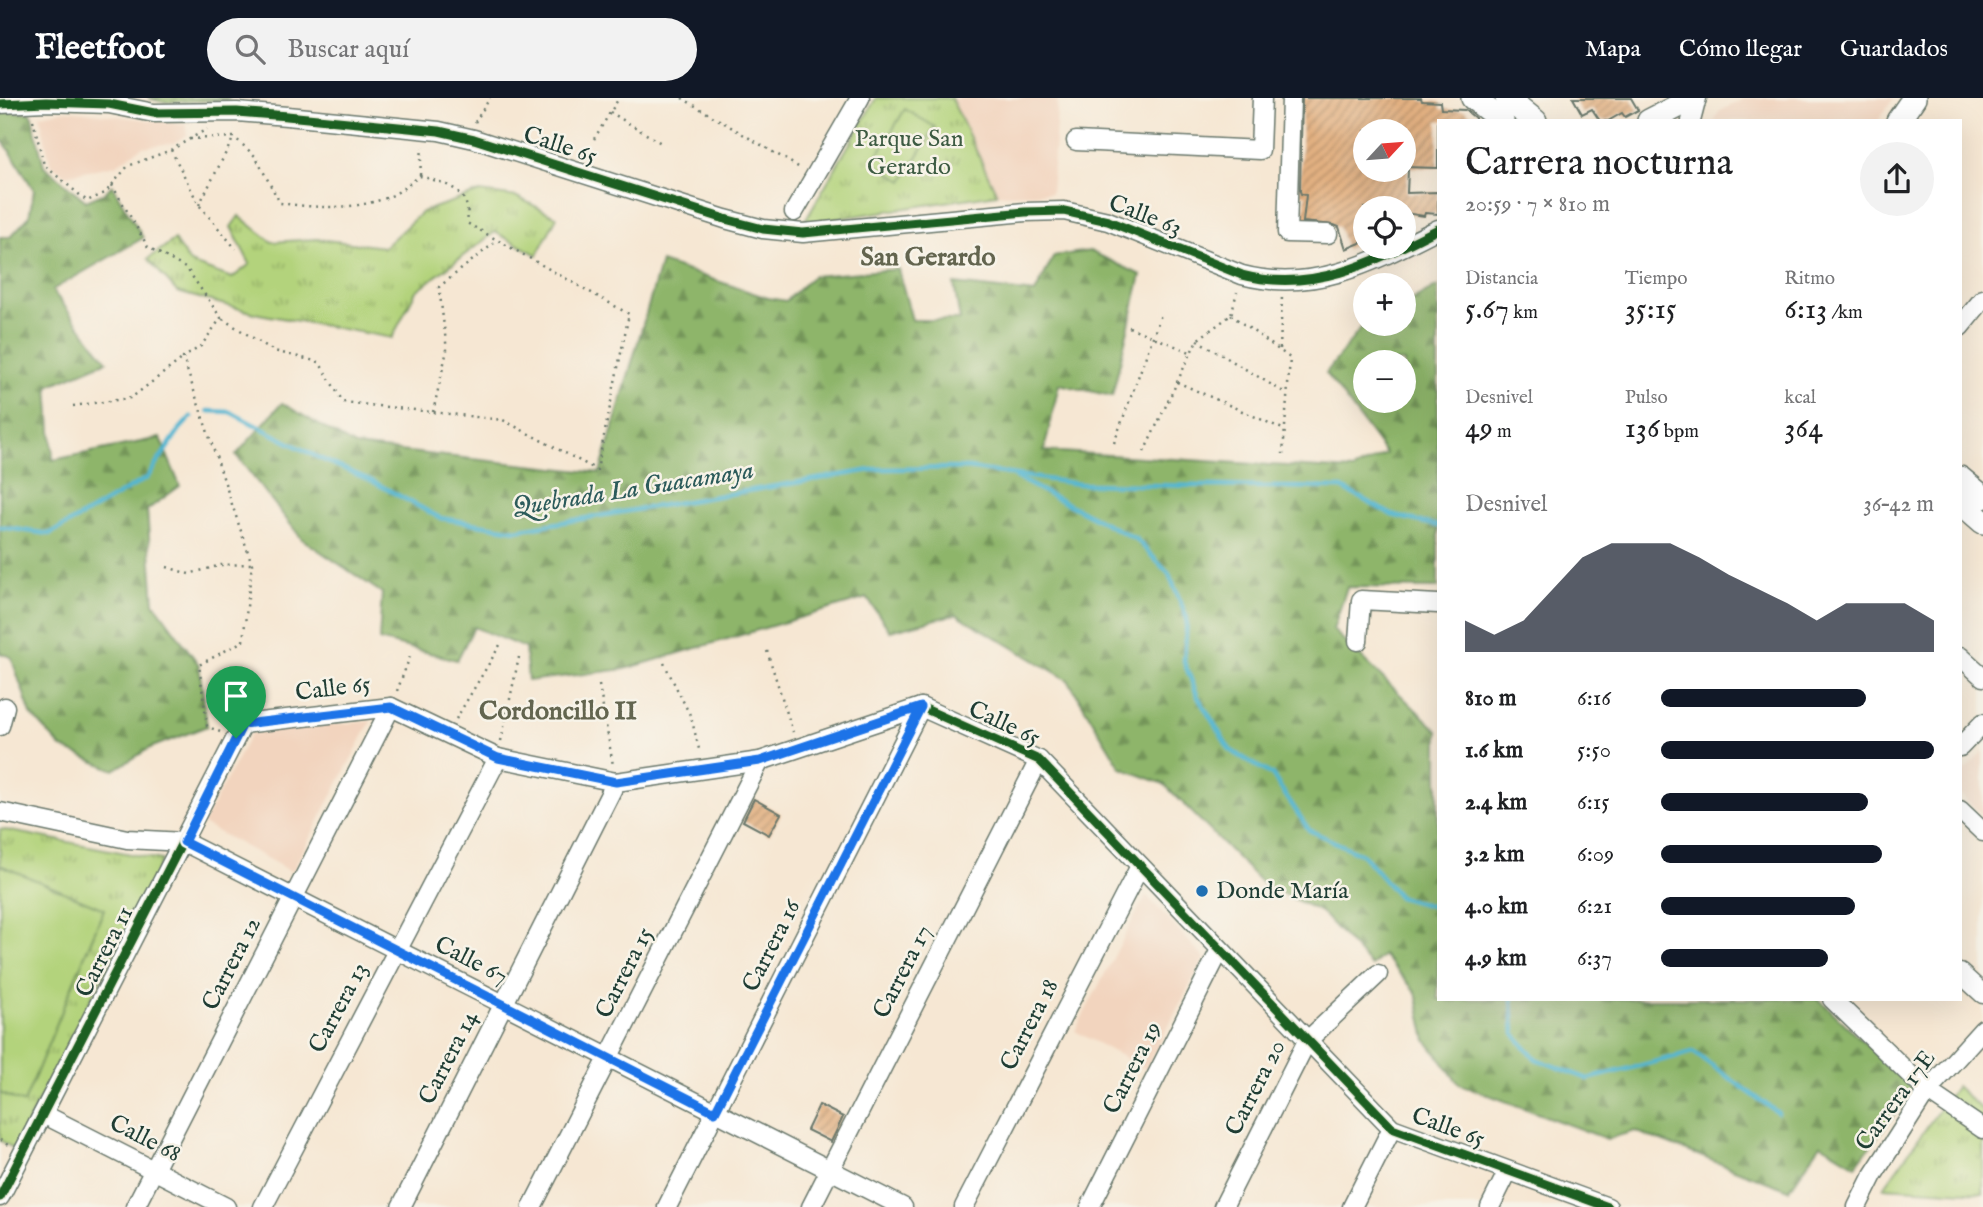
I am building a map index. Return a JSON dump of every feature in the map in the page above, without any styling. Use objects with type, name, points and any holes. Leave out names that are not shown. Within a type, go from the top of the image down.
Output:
[{"type":"main road","points":[[1474,98],[1500,119]]},
{"type":"main road","points":[[1507,98],[1533,119]]},
{"type":"main road","points":[[1653,119],[1695,98]]},
{"type":"main road","points":[[1899,119],[1914,98]]},
{"type":"main road","points":[[1962,480],[1983,497]]},
{"type":"main road","points":[[1962,504],[1983,522]]},
{"type":"street","points":[[794,212],[860,98]]},
{"type":"street","points":[[1076,141],[1260,150],[1262,98]]},
{"type":"street","points":[[1291,98],[1287,233],[1328,234]]},
{"type":"street","points":[[1691,119],[1695,98]]},
{"type":"street","name":"Calle 65","points":[[0,104],[103,101],[154,113],[241,105],[423,130],[474,139],[725,219],[783,232]]},
{"type":"street","name":"Calle 63","points":[[783,232],[842,231],[1035,211],[1064,211],[1108,221],[1242,275],[1283,282],[1305,281],[1353,269],[1437,229]]},
{"type":"street","points":[[1962,325],[1983,299]]},
{"type":"street","points":[[1359,641],[1360,600],[1437,604]]},
{"type":"street","points":[[1962,658],[1983,677]]},
{"type":"street","points":[[0,726],[5,707]]},
{"type":"street","name":"Calle 65","points":[[239,731],[391,707],[498,758],[616,782],[760,761],[921,707],[1039,760],[1392,1128],[1608,1207]]},
{"type":"street","name":"Carrera 12","points":[[135,1207],[391,707]]},
{"type":"street","name":"Carrera 16","points":[[667,1207],[921,707]]},
{"type":"street","points":[[1962,745],[1983,723]]},
{"type":"street","name":"Carrera 11","points":[[0,1197],[239,731]]},
{"type":"street","name":"Carrera 13","points":[[263,1207],[498,758]]},
{"type":"street","name":"Carrera 17","points":[[811,1207],[1039,760]]},
{"type":"street","name":"Carrera 15","points":[[532,1207],[760,761]]},
{"type":"street","name":"Carrera 14","points":[[401,1207],[616,782]]},
{"type":"street","name":"Calle 67","points":[[0,812],[127,839],[184,842],[903,1207]]},
{"type":"street","points":[[1962,812],[1983,832]]},
{"type":"street","name":"Carrera 18","points":[[964,1207],[1140,866]]},
{"type":"street","name":"Carrera 19","points":[[1090,1207],[1220,950]]},
{"type":"street","name":"Carrera 20","points":[[1223,1207],[1307,1041],[1378,974]]},
{"type":"street","points":[[1962,975],[1983,994]]},
{"type":"street","points":[[1834,1001],[1927,1091],[1983,1129]]},
{"type":"street","name":"Carrera 17E","points":[[1857,1207],[1873,1175],[1927,1091],[1983,1029]]},
{"type":"street","name":"Calle 68","points":[[43,1114],[226,1207]]},
{"type":"street","points":[[1352,1207],[1392,1128]]},
{"type":"street","points":[[1490,1207],[1508,1171]]},
{"type":"path","points":[[475,122],[489,98]]},
{"type":"path","points":[[594,139],[619,98]]},
{"type":"path","points":[[682,98],[815,177]]},
{"type":"path","points":[[41,101],[31,113],[44,166],[87,201],[105,193],[128,166],[171,150],[241,105]]},
{"type":"path","points":[[610,112],[661,143]]},
{"type":"path","points":[[420,176],[423,130]]},
{"type":"path","points":[[190,139],[234,137],[255,156],[280,203],[313,207],[359,204],[393,195],[420,176]]},
{"type":"path","points":[[199,205],[234,137]]},
{"type":"path","points":[[171,150],[199,205],[236,249]]},
{"type":"path","points":[[112,185],[148,247],[187,269],[221,318],[274,351],[318,362],[343,402],[503,420],[597,470],[629,314],[467,223],[469,208],[461,194],[445,183],[420,176]]},
{"type":"path","points":[[433,412],[447,350],[439,287],[498,240]]},
{"type":"path","points":[[1144,452],[1197,340],[1231,315],[1242,275]]},
{"type":"path","points":[[1280,350],[1283,282]]},
{"type":"path","points":[[1114,443],[1162,312]]},
{"type":"path","points":[[1231,315],[1290,358],[1283,454]]},
{"type":"path","points":[[74,406],[131,398],[201,346],[221,318]]},
{"type":"path","points":[[1129,327],[1191,352]]},
{"type":"path","points":[[1197,340],[1287,395]]},
{"type":"path","points":[[183,358],[252,564],[243,641],[199,665],[207,726],[239,731]]},
{"type":"path","points":[[1177,382],[1285,430]]},
{"type":"path","points":[[167,567],[190,574],[221,565],[252,564]]},
{"type":"path","points":[[447,733],[500,645]]},
{"type":"path","points":[[767,651],[798,748]]},
{"type":"path","points":[[391,707],[411,654]]},
{"type":"path","points":[[498,758],[519,657]]},
{"type":"path","points":[[664,663],[691,717],[704,770]]},
{"type":"path","points":[[598,685],[616,782]]},
{"type":"shaded area","points":[[951,98],[1058,98],[1051,193],[997,194]]},
{"type":"shaded area","points":[[1745,98],[1894,98],[1879,119],[1715,119],[1719,112]]},
{"type":"shaded area","points":[[68,110],[186,125],[187,135],[173,143],[142,147],[116,165],[65,175],[50,163],[40,115]]},
{"type":"shaded area","points":[[371,721],[292,872],[203,824],[251,733]]},
{"type":"shaded area","points":[[1983,751],[1983,815],[1962,796],[1962,774]]},
{"type":"shaded area","points":[[1146,895],[1204,958],[1146,1069],[1075,1031]]},
{"type":"green space","points":[[148,98],[229,98],[163,102]]},
{"type":"green space","name":"Parque San Gerardo","points":[[876,98],[951,98],[997,194],[803,224]]},
{"type":"green space","points":[[905,109],[935,127],[903,181],[873,163]]},
{"type":"green space","points":[[0,112],[31,113],[44,166],[86,201],[105,193],[112,185],[143,238],[52,290],[107,361],[48,386],[53,460],[160,438],[180,486],[147,510],[154,603],[199,665],[207,726],[150,748],[114,770],[62,748],[31,714],[11,657],[0,653],[0,237],[10,237],[29,217],[34,190],[0,138]]},
{"type":"green space","points":[[480,192],[517,197],[557,217],[537,255],[495,232],[416,291],[392,338],[259,314],[177,292],[148,259],[174,240],[190,263],[232,278],[250,264],[231,227],[239,216],[272,242],[317,239],[384,247],[422,212]]},
{"type":"green space","points":[[1090,251],[1141,275],[1112,396],[1059,384],[1044,451],[1353,470],[1386,454],[1356,413],[1416,413],[1416,350],[1353,350],[1353,409],[1326,373],[1355,336],[1416,336],[1416,298],[1437,287],[1437,588],[1347,587],[1333,630],[1437,730],[1437,1001],[1821,1001],[1913,1089],[1856,1165],[1821,1144],[1789,1190],[1635,1131],[1607,1139],[1459,1084],[1426,1040],[1416,992],[1383,955],[1371,966],[1321,912],[1263,884],[1164,784],[1121,768],[1068,680],[956,614],[890,631],[867,598],[625,669],[528,681],[525,648],[474,627],[457,660],[379,640],[382,593],[302,539],[236,455],[282,403],[355,446],[600,473],[661,262],[768,298],[786,301],[813,276],[898,269],[912,320],[960,320],[954,284],[1035,293],[1054,256]]},
{"type":"green space","points":[[0,829],[162,860],[14,1149],[0,1140]]},
{"type":"green space","points":[[0,865],[104,909],[24,1103],[0,1093]]},
{"type":"green space","points":[[1956,1086],[1983,1111],[1983,1193],[1884,1187]]},
{"type":"building","points":[[1302,98],[1421,98],[1422,101],[1440,102],[1441,109],[1465,110],[1475,118],[1437,119],[1437,168],[1416,167],[1416,119],[1353,119],[1353,182],[1407,182],[1407,193],[1437,192],[1437,214],[1416,215],[1416,196],[1353,196],[1353,246],[1346,249],[1339,227],[1303,222],[1306,195],[1301,194]]},
{"type":"building","points":[[1573,98],[1631,98],[1638,110],[1625,117],[1622,113],[1612,119],[1599,119],[1592,109],[1582,114]]},
{"type":"building","points":[[754,799],[781,814],[769,835],[743,821]]},
{"type":"building","points":[[819,1105],[843,1117],[831,1142],[807,1130]]},
{"type":"waterway","name":"Quebrada La Guacamaya","points":[[208,411],[230,412],[319,458],[372,481],[440,518],[516,530],[877,469],[968,468],[1079,484],[1342,488],[1392,515],[1437,526]]},
{"type":"waterway","name":"Quebrada La Guacamaya","points":[[0,527],[49,534],[68,524],[147,478],[191,417]]},
{"type":"waterway","points":[[1015,477],[1136,539],[1169,574],[1187,618],[1184,662],[1198,697],[1230,750],[1272,775],[1309,830],[1363,855],[1399,897],[1437,908]]},
{"type":"waterway","points":[[1512,1001],[1514,1034],[1536,1059],[1588,1079],[1693,1052],[1778,1113]]},
{"type":"cycle path","points":[[0,104],[109,104],[154,113],[237,112],[439,131],[474,139],[763,229],[803,233],[1025,212],[1064,211],[1108,221],[1242,275],[1269,280],[1295,280],[1344,271],[1368,263],[1437,229]]},
{"type":"cycle path","points":[[0,1197],[243,724],[391,707],[498,758],[616,782],[760,761],[921,707],[1039,760],[1392,1128],[1608,1207]]},
{"type":"place","name":"Donde María","points":[[1202,891]]},
{"type":"district","name":"San Gerardo","points":[[928,257]]},
{"type":"district","name":"Cordoncillo II","points":[[558,711]]},
{"type":"route","points":[[391,707],[498,758],[616,782],[760,761],[921,707],[715,1112],[184,842],[236,738],[243,724],[391,707]]}]
